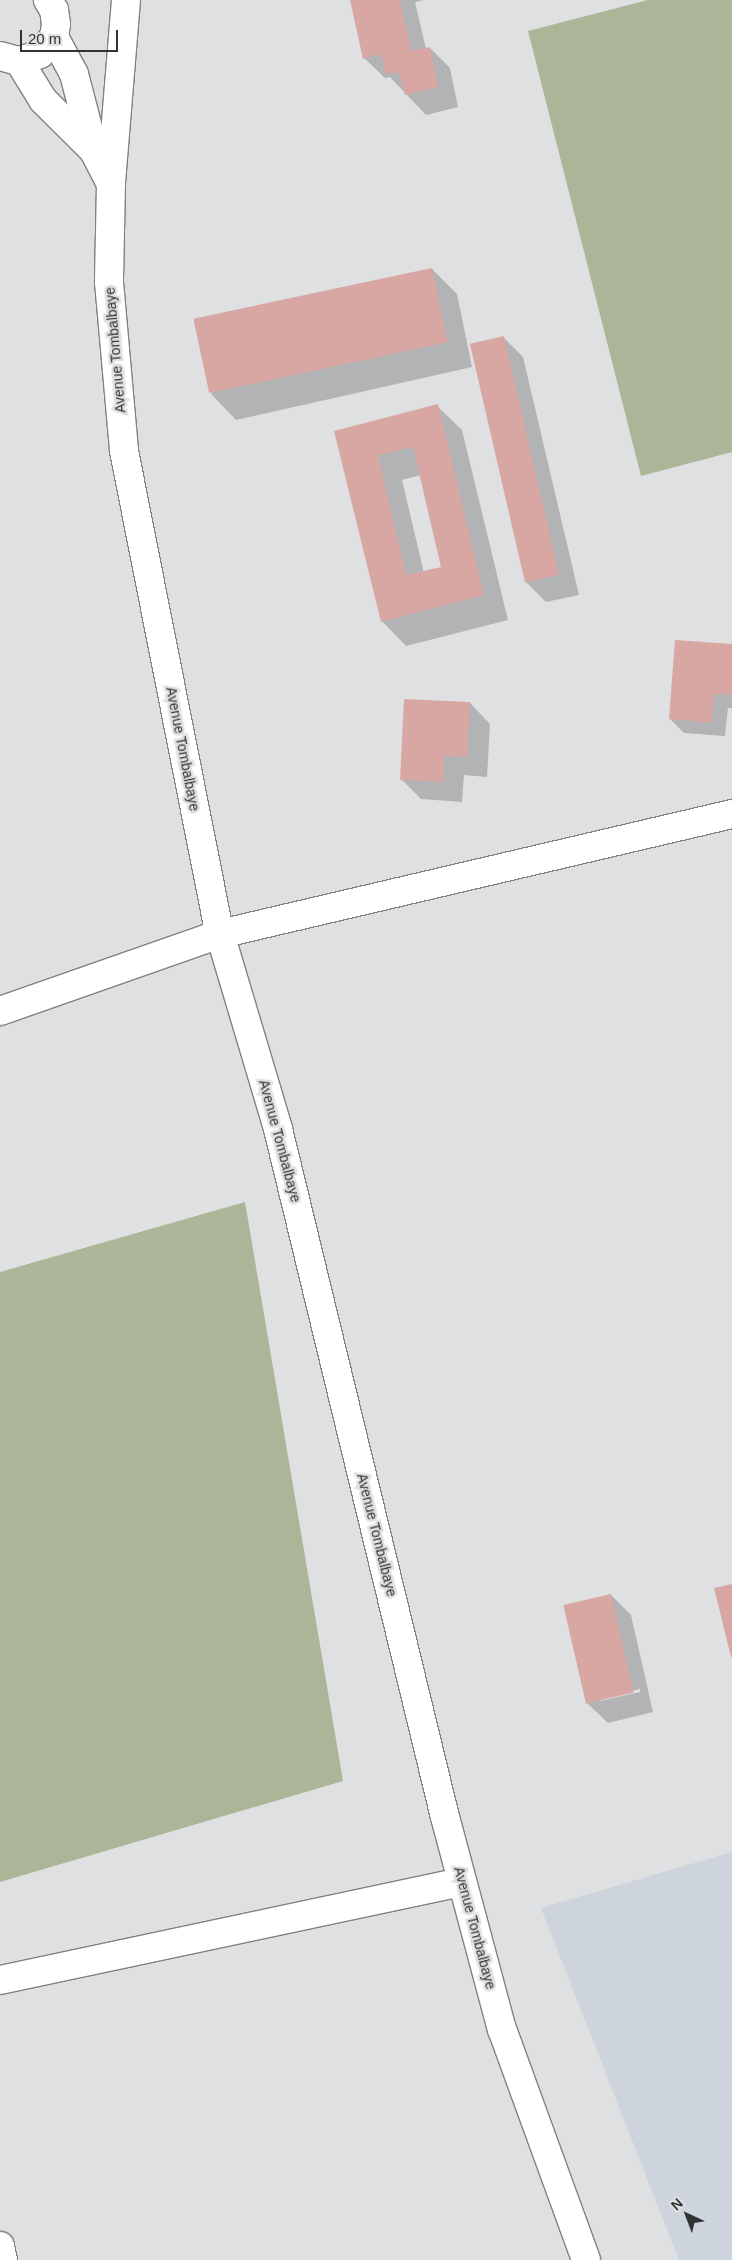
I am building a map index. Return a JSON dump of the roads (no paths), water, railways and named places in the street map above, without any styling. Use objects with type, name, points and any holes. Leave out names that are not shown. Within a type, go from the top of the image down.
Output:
[{"type":"main road","points":[[48,0],[54,10],[56,24],[54,37],[40,54],[7,63],[94,151]]},
{"type":"main road","name":"Avenue Tombalbaye","points":[[126,0],[111,184],[109,282],[124,450],[220,934],[278,1129],[462,1882],[502,2029],[586,2260]]},
{"type":"main road","points":[[54,37],[74,74],[94,151],[111,184]]},
{"type":"main road","points":[[0,1011],[220,934],[732,814]]},
{"type":"main road","points":[[0,1980],[462,1882]]},
{"type":"main road","points":[[0,2246],[3,2260]]}]
